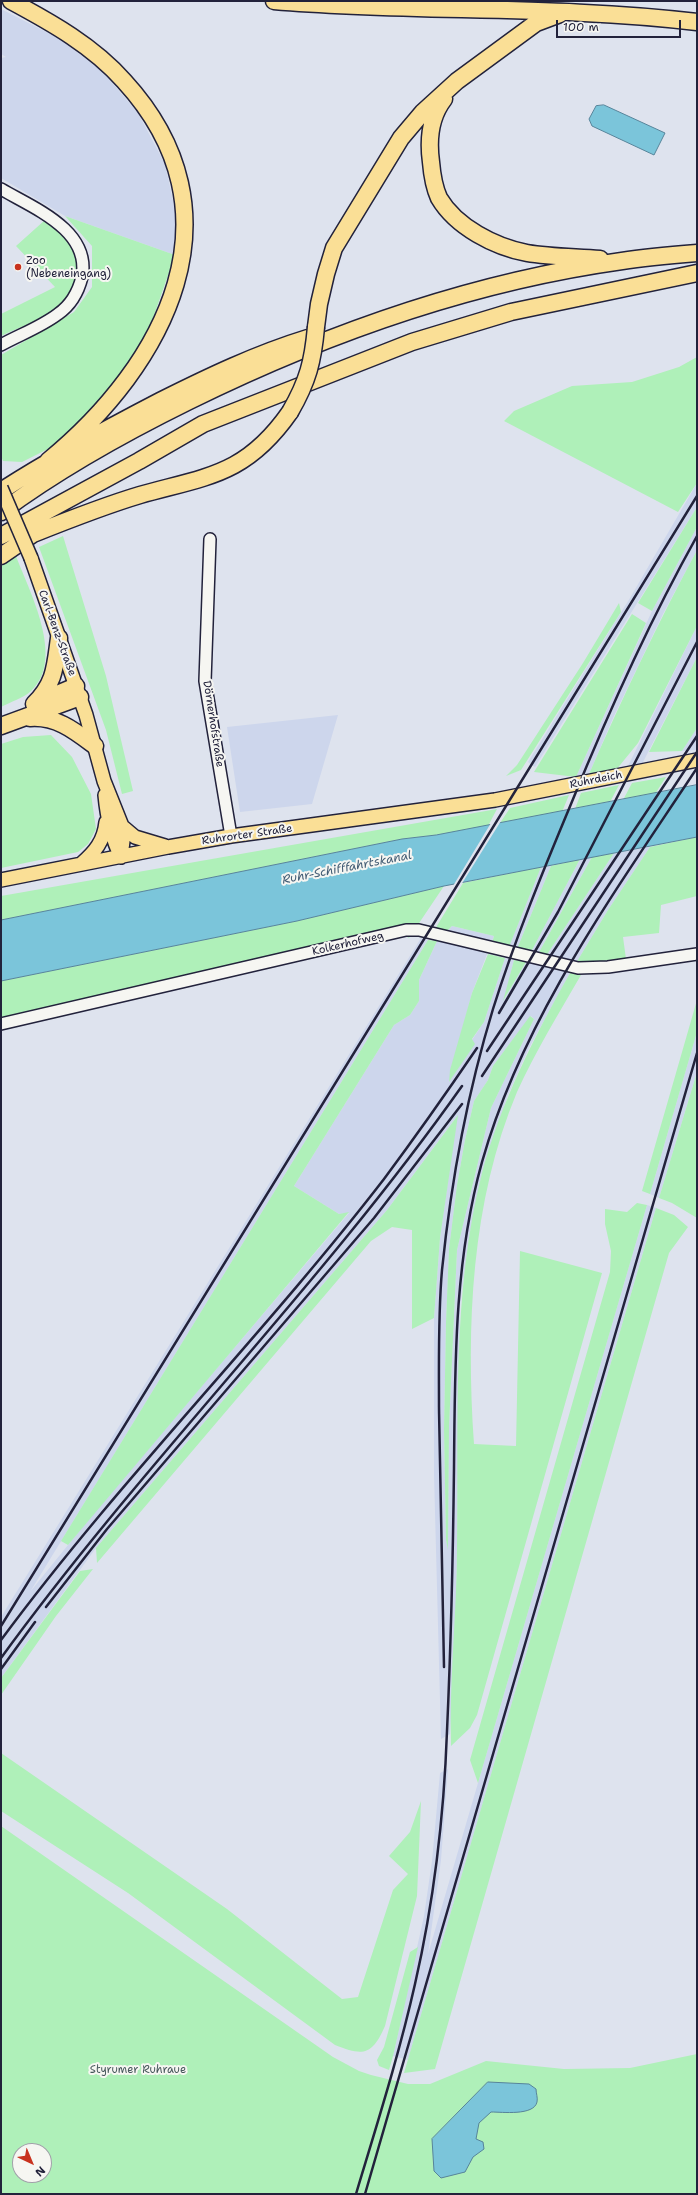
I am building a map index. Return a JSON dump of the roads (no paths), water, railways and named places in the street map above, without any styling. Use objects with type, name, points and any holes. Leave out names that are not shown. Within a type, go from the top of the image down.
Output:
[{"type":"highway","points":[[11,1],[61,29],[83,44],[112,68],[130,87],[150,115],[166,144],[179,178],[185,211],[184,250],[178,281],[143,356],[92,421],[74,439],[48,461]]},
{"type":"highway","points":[[274,1],[338,6],[611,13],[697,22]]},
{"type":"highway","points":[[445,1],[617,4],[697,12]]},
{"type":"highway","points":[[33,534],[85,513],[140,495],[220,473],[241,461],[262,445],[279,428],[302,392],[313,360],[316,305],[334,248],[400,138],[428,114],[446,90],[536,23],[567,12]]},
{"type":"highway","points":[[428,114],[434,182],[439,196],[448,211],[457,219],[494,242],[526,253],[621,261]]},
{"type":"highway","points":[[1,512],[80,460],[152,420],[194,399],[326,339],[469,293],[530,278],[621,261],[697,253]]},
{"type":"highway","points":[[1,536],[139,461],[203,424],[412,342],[511,312],[697,273]]},
{"type":"highway","points":[[1,491],[48,461],[225,369],[280,346],[372,317],[410,311]]},
{"type":"highway","points":[[1,556],[139,461]]},
{"type":"highway","points":[[34,704],[43,695],[52,681],[59,638]]},
{"type":"highway","points":[[1,718],[34,704],[78,691]]},
{"type":"highway","points":[[1,726],[22,719],[78,691]]},
{"type":"highway","points":[[22,719],[50,719],[65,724],[95,746]]},
{"type":"main road","name":"Carl-Benz-Straße","points":[[1,488],[31,558],[78,691],[104,781],[122,826],[123,841],[121,857]]},
{"type":"main road","name":"Ruhrdeich","points":[[495,800],[697,760]]},
{"type":"main road","name":"Carl-Benz-Straße","points":[[104,781],[107,814],[113,840],[121,857]]},
{"type":"main road","name":"Ruhrorter Straße","points":[[1,880],[121,857],[168,846],[495,800]]},
{"type":"main road","points":[[81,864],[94,854],[102,842],[107,814]]},
{"type":"main road","points":[[122,826],[135,836],[168,846]]},
{"type":"street","points":[[1,189],[63,228],[74,239],[81,252],[83,268],[79,288],[72,302],[58,314],[1,345]]},
{"type":"street","name":"Dörnerhofstraße","points":[[210,539],[205,681],[231,836]]},
{"type":"street","name":"Kolkerhofweg","points":[[1,1024],[406,930],[419,930],[578,968],[608,967],[697,954]]},
{"type":"water","points":[[604,105],[665,133],[654,155],[592,126],[589,119],[596,106]]},
{"type":"water","name":"Ruhr-Schifffahrtskanal","points":[[697,785],[697,837],[444,886],[297,921],[1,981],[1,920],[402,839],[436,835]]},
{"type":"water","points":[[488,2082],[529,2084],[536,2089],[537,2102],[535,2106],[524,2111],[510,2113],[491,2112],[479,2123],[476,2139],[483,2142],[484,2149],[473,2157],[465,2172],[441,2178],[434,2171],[432,2139]]},
{"type":"railway","points":[[1,1626],[697,496]]},
{"type":"railway","points":[[444,1667],[439,1407],[440,1304],[442,1270],[450,1204],[461,1138],[475,1073],[493,1009],[520,931],[585,770],[630,668],[662,601],[697,536]]},
{"type":"railway","points":[[499,1013],[558,912],[697,642]]},
{"type":"railway","points":[[487,1051],[697,736]]},
{"type":"railway","points":[[482,1076],[697,752]]},
{"type":"railway","points":[[356,2194],[409,2011],[428,1921],[441,1827],[446,1763],[451,1632],[455,1391],[458,1314],[466,1238],[482,1162],[500,1109],[521,1057],[546,1006],[604,909],[697,768]]},
{"type":"railway","points":[[1,1640],[94,1522],[337,1238],[396,1163],[477,1048]]},
{"type":"railway","points":[[365,2194],[697,1053]]},
{"type":"railway","points":[[1,1658],[56,1585],[114,1513],[292,1303],[350,1232],[407,1160],[462,1086]]},
{"type":"railway","points":[[46,1607],[107,1529],[374,1218],[462,1104]]},
{"type":"railway","points":[[1,1669],[35,1622]]},
{"type":"place","name":"Zoo (Nebeneingang)","points":[[18,267]]},
{"type":"park label","name":"Styrumer Ruhraue","points":[[138,2070]]}]
